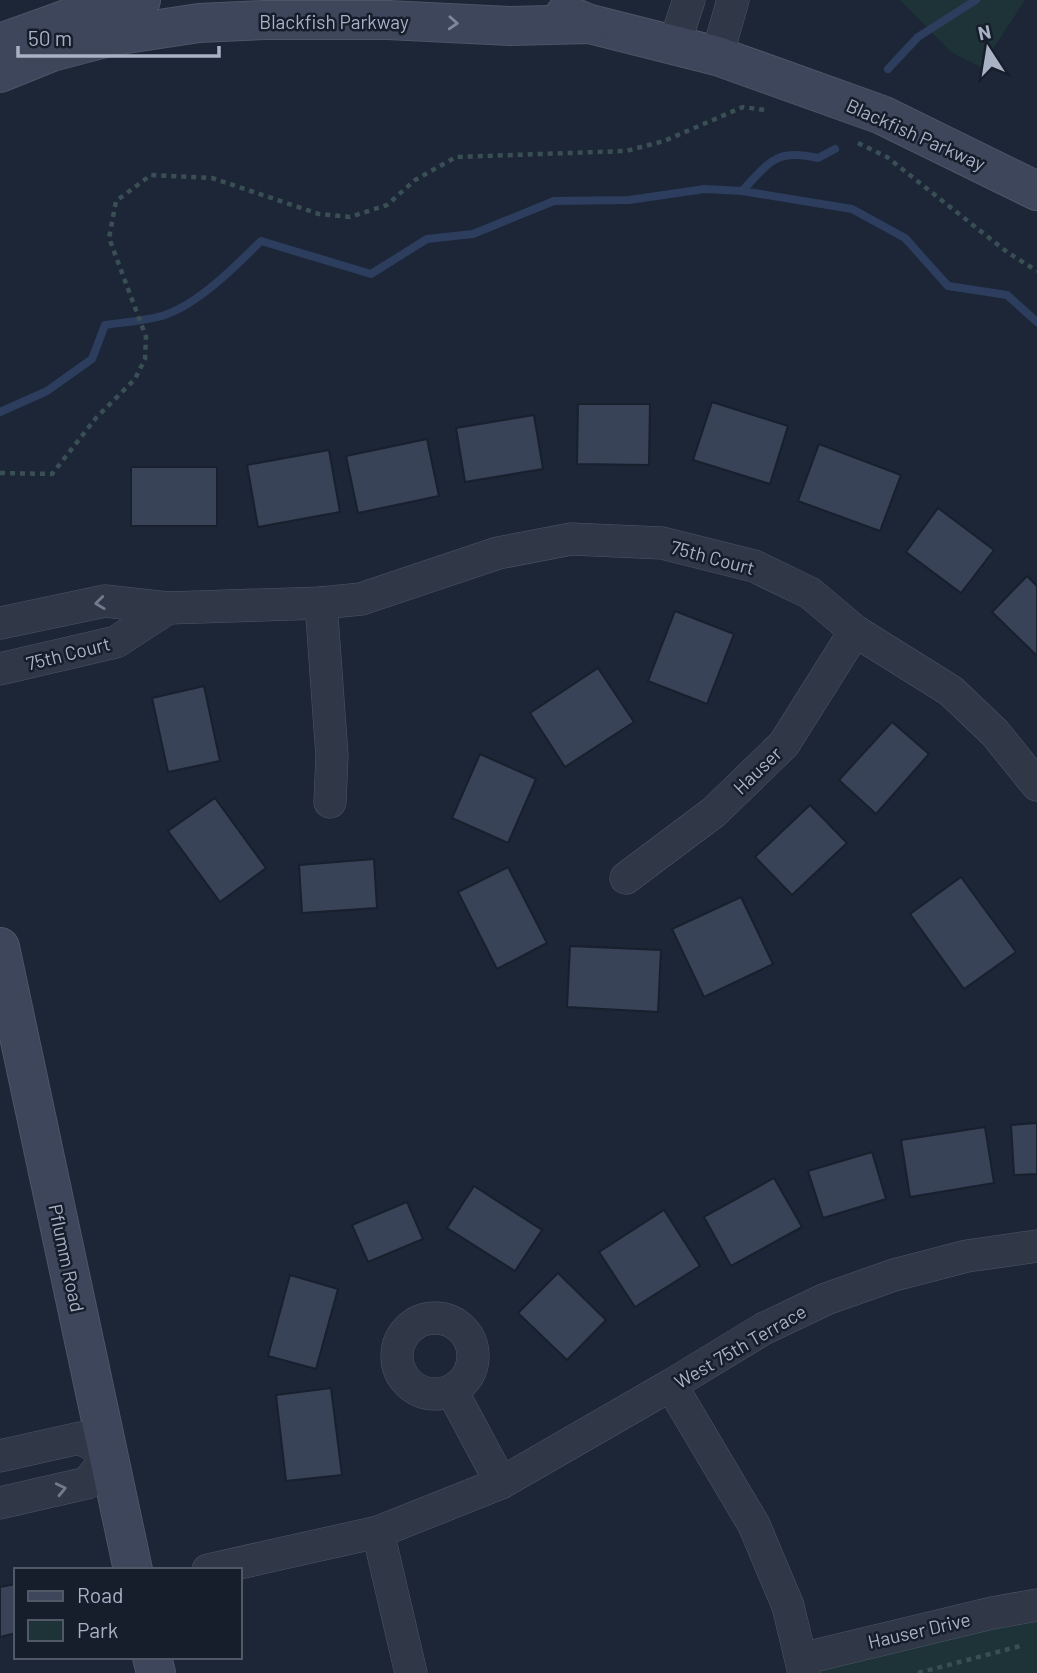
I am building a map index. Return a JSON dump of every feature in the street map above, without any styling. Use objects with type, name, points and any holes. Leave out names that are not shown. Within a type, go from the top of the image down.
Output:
[{"type":"main road","points":[[0,43],[89,11],[141,0]]},
{"type":"main road","name":"Blackfish Parkway","points":[[530,0],[590,24],[717,56],[882,115],[1037,191]]},
{"type":"main road","name":"Blackfish Parkway","points":[[0,73],[52,52],[113,36],[199,23],[388,20],[510,26],[590,24]]},
{"type":"main road","name":"Pflumm Road","points":[[0,947],[133,1568]]},
{"type":"street","points":[[674,45],[689,0]]},
{"type":"street","points":[[717,56],[733,0]]},
{"type":"street","name":"75th Court","points":[[0,623],[105,601],[168,608],[321,603],[361,599],[498,553],[571,539],[662,543],[754,566],[810,593],[855,631],[951,691],[995,733],[1037,785]]},
{"type":"street","points":[[321,603],[332,756],[330,802]]},
{"type":"street","name":"75th Court","points":[[0,669],[116,642],[168,608]]},
{"type":"street","name":"Hauser","points":[[625,878],[714,812],[784,744],[855,631]]},
{"type":"street","name":"West 75th Terrace","points":[[217,1568],[379,1532],[501,1483],[763,1329],[826,1299],[894,1275],[967,1256],[1037,1246]]},
{"type":"street","points":[[671,1385],[754,1525],[788,1606],[802,1666]]},
{"type":"street","points":[[452,1391],[501,1483]]},
{"type":"street","points":[[0,1456],[80,1438],[110,1455],[87,1483],[0,1503]]},
{"type":"street","points":[[379,1532],[411,1673]]},
{"type":"street","name":"Hauser Drive","points":[[802,1666],[992,1613],[1037,1605]]},
{"type":"path","points":[[0,473],[52,474],[96,418],[135,379],[145,359],[146,337],[109,238],[116,201],[151,175],[212,178],[318,214],[350,217],[387,205],[415,180],[456,156],[626,151],[664,141],[743,107],[766,110]]},
{"type":"path","points":[[851,140],[887,157],[1007,252],[1037,271]]},
{"type":"path","points":[[919,1673],[1024,1645]]},
{"type":"green space","points":[[900,0],[1025,0],[981,67],[951,52]]},
{"type":"green space","points":[[1037,1605],[1037,1673],[804,1673]]},
{"type":"building","points":[[712,402],[788,426],[770,484],[693,460]]},
{"type":"building","points":[[578,404],[650,404],[649,465],[577,464]]},
{"type":"building","points":[[534,415],[543,469],[465,482],[456,428]]},
{"type":"building","points":[[427,439],[439,496],[358,513],[346,456]]},
{"type":"building","points":[[819,444],[901,475],[880,531],[798,501]]},
{"type":"building","points":[[329,450],[340,512],[258,527],[247,465]]},
{"type":"building","points":[[131,467],[217,467],[217,526],[131,526]]},
{"type":"building","points":[[938,508],[994,550],[961,593],[906,552]]},
{"type":"building","points":[[1027,576],[1037,586],[1037,656],[992,612]]},
{"type":"building","points":[[675,611],[734,634],[707,704],[648,681]]},
{"type":"building","points":[[598,668],[634,722],[565,767],[530,713]]},
{"type":"building","points":[[204,686],[220,761],[168,772],[152,698]]},
{"type":"building","points":[[892,722],[929,754],[876,814],[839,780]]},
{"type":"building","points":[[480,754],[536,779],[508,843],[452,818]]},
{"type":"building","points":[[215,798],[266,868],[220,902],[168,831]]},
{"type":"building","points":[[810,805],[847,843],[792,895],[755,857]]},
{"type":"building","points":[[374,859],[377,908],[302,913],[299,865]]},
{"type":"building","points":[[508,867],[547,943],[497,969],[458,892]]},
{"type":"building","points":[[961,877],[1016,952],[964,989],[910,914]]},
{"type":"building","points":[[741,897],[773,964],[704,997],[672,929]]},
{"type":"building","points":[[570,946],[661,950],[658,1012],[567,1007]]},
{"type":"building","points":[[1037,1123],[1037,1174],[1014,1175],[1011,1125]]},
{"type":"building","points":[[985,1127],[994,1183],[910,1197],[901,1140]]},
{"type":"building","points":[[872,1152],[886,1199],[823,1218],[808,1171]]},
{"type":"building","points":[[774,1178],[802,1227],[731,1266],[704,1217]]},
{"type":"building","points":[[474,1186],[542,1230],[515,1271],[447,1228]]},
{"type":"building","points":[[407,1202],[423,1239],[368,1262],[352,1225]]},
{"type":"building","points":[[664,1210],[700,1266],[635,1307],[599,1252]]},
{"type":"building","points":[[558,1273],[606,1320],[567,1360],[518,1313]]},
{"type":"building","points":[[290,1275],[338,1289],[316,1369],[268,1356]]},
{"type":"building","points":[[331,1388],[342,1475],[286,1481],[276,1395]]},
{"type":"building","points":[[14,1584],[14,1634],[0,1637],[0,1587]]},
{"type":"waterway","points":[[888,69],[918,37],[976,0]]},
{"type":"waterway","points":[[742,191],[767,165],[782,156],[804,155],[818,158],[835,149]]},
{"type":"waterway","points":[[0,412],[47,391],[92,359],[105,325],[151,319],[178,309],[216,283],[261,241],[371,274],[427,239],[473,234],[554,201],[629,200],[705,189],[742,191],[852,209],[905,238],[948,286],[1007,295],[1037,322]]}]
